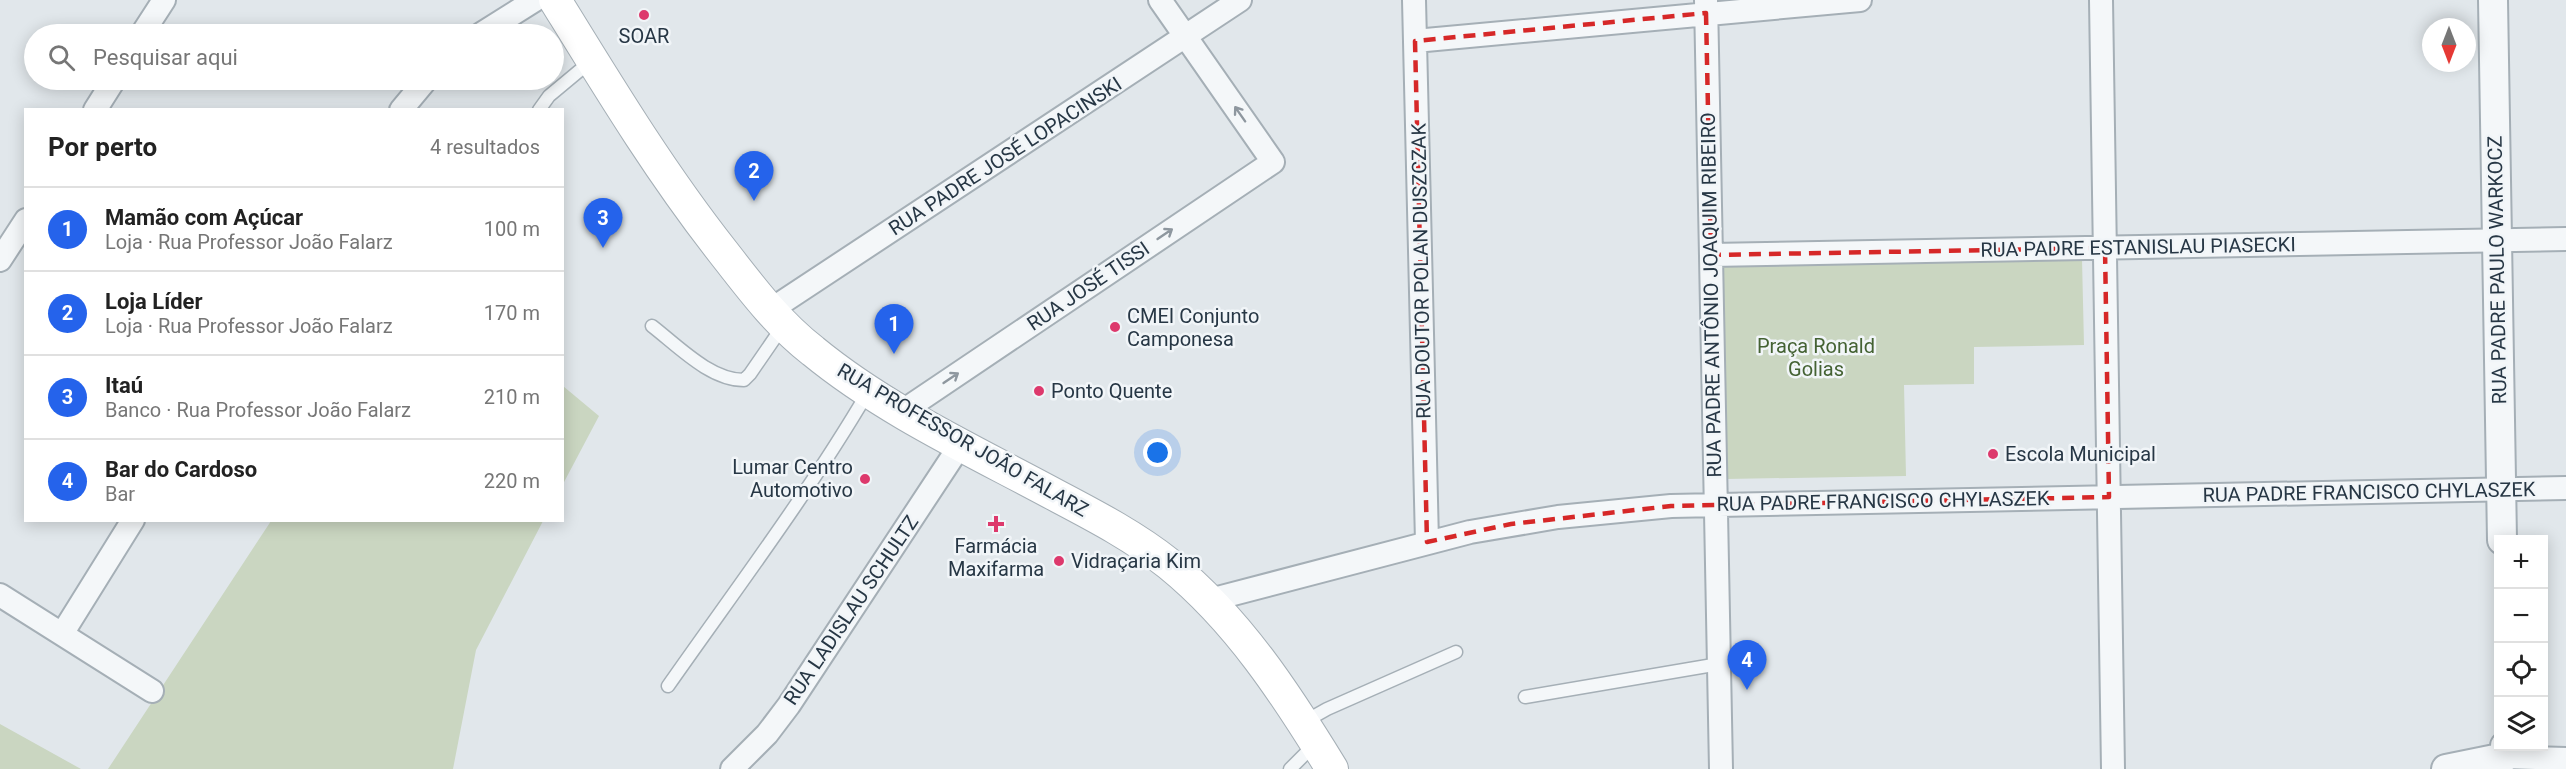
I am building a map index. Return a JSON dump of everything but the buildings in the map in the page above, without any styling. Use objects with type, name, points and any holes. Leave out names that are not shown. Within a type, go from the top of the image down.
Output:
[{"type":"main road","name":"RUA PROFESSOR JOÃO FALARZ","points":[[555,0],[676,191],[776,318],[823,359],[869,390],[1144,546],[1210,600],[1242,636],[1310,733],[1332,769]]},
{"type":"street","points":[[148,24],[164,0]]},
{"type":"street","points":[[498,24],[535,0]]},
{"type":"street","points":[[1160,0],[1186,36]]},
{"type":"street","name":"RUA PADRE JOSÉ LOPACINSKI","points":[[776,318],[1240,0]]},
{"type":"street","name":"RUA DOUTOR POLAN DUSZCZAK","points":[[1414,0],[1427,542]]},
{"type":"street","points":[[1415,41],[1706,7],[1860,0]]},
{"type":"street","points":[[2101,0],[2113,769]]},
{"type":"street","name":"RUA PADRE PAULO WARKOCZ","points":[[2493,0],[2502,535]]},
{"type":"street","name":"RUA PADRE ANTÔNIO JOAQUIM RIBEIRO","points":[[1706,7],[1721,769]]},
{"type":"street","name":"RUA JOSÉ TISSI","points":[[903,411],[1273,162],[1186,36]]},
{"type":"street","points":[[96,108],[108,90]]},
{"type":"street","points":[[402,108],[417,90]]},
{"type":"street","points":[[0,260],[24,223]]},
{"type":"street","name":"RUA PADRE ESTANISLAU PIASECKI","points":[[1711,255],[2566,240]]},
{"type":"street","name":"RUA LADISLAU SCHULTZ","points":[[732,769],[766,734],[789,705],[961,444]]},
{"type":"street","name":"RUA PADRE FRANCISCO CHYLASZEK","points":[[1210,600],[1427,542],[1511,524],[1671,506],[2566,488]]},
{"type":"street","points":[[62,634],[132,522]]},
{"type":"street","points":[[0,595],[152,691]]},
{"type":"street","points":[[2451,769],[2505,752],[2566,759]]},
{"type":"lane","points":[[564,83],[592,60]]},
{"type":"lane","points":[[540,108],[556,90]]},
{"type":"lane","points":[[652,326],[701,364],[733,380],[744,380],[750,374],[776,318]]},
{"type":"lane","points":[[668,686],[828,458],[869,390]]},
{"type":"lane","points":[[1290,769],[1310,733],[1328,709],[1456,652]]},
{"type":"lane","points":[[1525,697],[1719,664]]},
{"type":"highlighted area","points":[[1706,13],[1711,255],[2105,248],[2109,497],[1671,506],[1511,524],[1427,542],[1415,41]]},
{"type":"green space","name":"Praça Ronald Golias","points":[[2082,259],[2084,345],[1974,347],[1974,384],[1904,385],[1906,476],[1726,479],[1722,266]]},
{"type":"green space","points":[[564,387],[599,416],[564,482]]},
{"type":"green space","points":[[270,522],[542,522],[476,650],[453,769],[108,769]]},
{"type":"green space","points":[[0,724],[81,769],[0,769]]},
{"type":"place","name":"SOAR","points":[[644,15]]},
{"type":"place","name":"Loja Líder","points":[[754,201]]},
{"type":"place","name":"Itaú","points":[[603,248]]},
{"type":"place","name":"CMEI Conjunto Camponesa","points":[[1115,327]]},
{"type":"place","name":"Mamão com Açúcar","points":[[894,354]]},
{"type":"place","name":"Ponto Quente","points":[[1039,391]]},
{"type":"place","name":"Escola Municipal","points":[[1993,454]]},
{"type":"place","name":"Lumar Centro Automotivo","points":[[865,479]]},
{"type":"place","name":"Farmácia Maxifarma","points":[[996,524]]},
{"type":"place","name":"Vidraçaria Kim","points":[[1059,561]]},
{"type":"place","name":"Bar do Cardoso","points":[[1747,690]]}]
